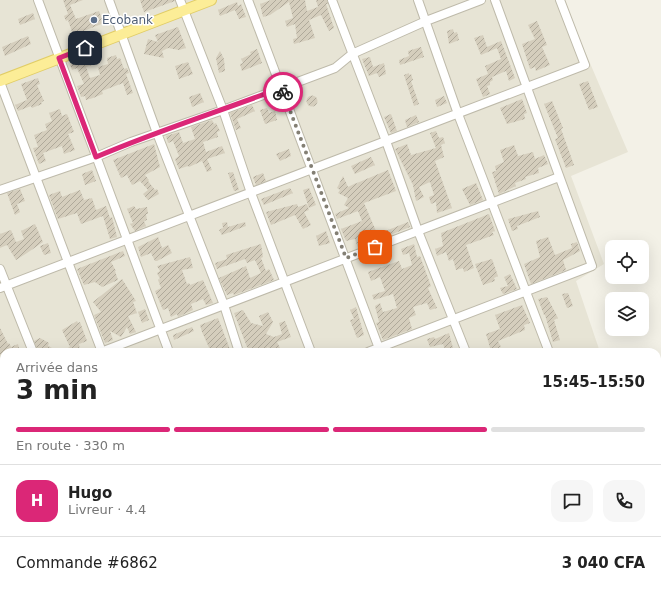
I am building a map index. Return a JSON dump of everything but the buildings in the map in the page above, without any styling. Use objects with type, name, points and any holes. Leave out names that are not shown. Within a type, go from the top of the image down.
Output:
[{"type":"main road","points":[[0,81],[212,0]]},
{"type":"street","points":[[38,0],[167,348]]},
{"type":"street","points":[[109,0],[157,133],[224,305],[238,348]]},
{"type":"street","points":[[180,0],[223,110],[251,193],[286,281],[310,348]]},
{"type":"street","points":[[248,0],[313,169],[378,348]]},
{"type":"street","points":[[332,0],[386,141],[418,231],[464,348]]},
{"type":"street","points":[[418,0],[458,114],[547,348]]},
{"type":"street","points":[[0,190],[96,157],[157,133],[335,68],[352,54],[426,21],[480,0]]},
{"type":"street","points":[[384,348],[453,319],[592,266],[495,0]]},
{"type":"street","points":[[3,287],[585,65],[560,0]]},
{"type":"street","points":[[0,81],[100,348]]},
{"type":"street","points":[[111,348],[559,177]]},
{"type":"street","points":[[0,269],[3,287],[31,348]]},
{"type":"shaded area","points":[[0,0],[563,0],[628,152],[571,176],[604,264],[576,281],[599,348],[0,348]]},
{"type":"way so far","points":[[283,92],[346,258],[375,247]]},
{"type":"place","name":"Ecobank","points":[[94,20]]},
{"type":"route","points":[[85,48],[59,58],[96,157],[131,142],[281,88],[283,92]]}]
